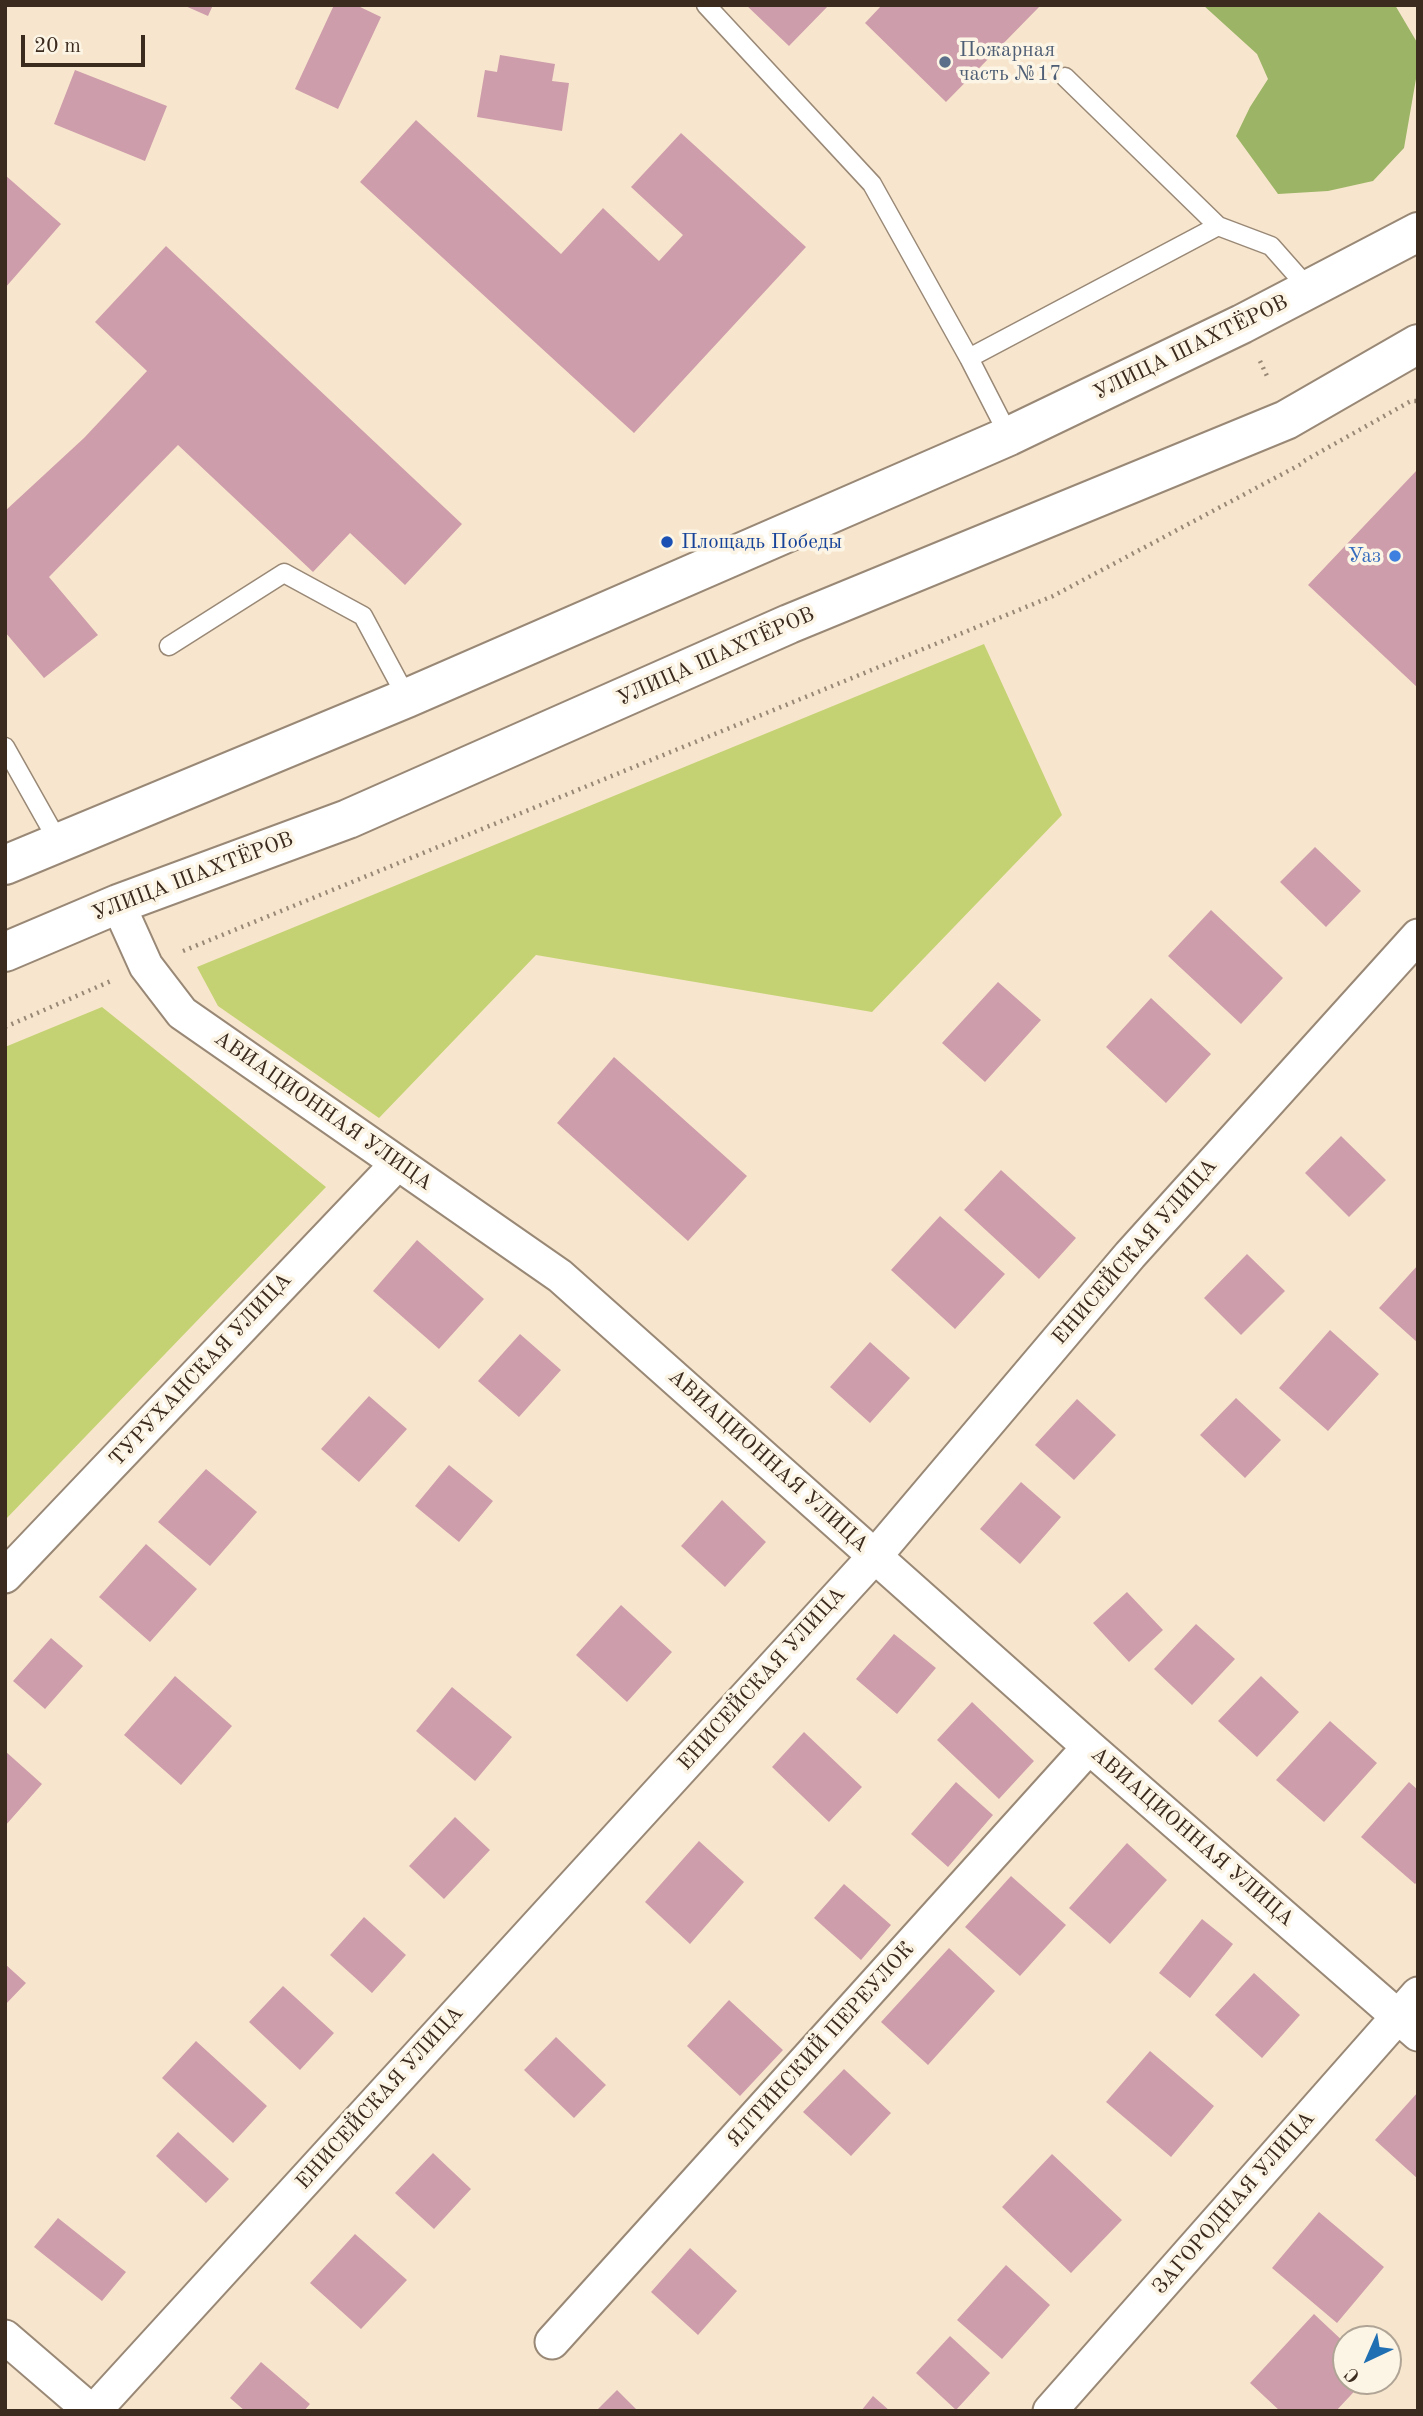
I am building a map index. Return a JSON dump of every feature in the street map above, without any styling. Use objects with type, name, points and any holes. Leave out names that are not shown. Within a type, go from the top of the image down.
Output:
[{"type":"main road","name":"УЛИЦА ШАХТЁРОВ","points":[[5,865],[407,698],[1009,436],[1413,235]]},
{"type":"main road","name":"УЛИЦА ШАХТЁРОВ","points":[[5,952],[118,904],[348,819],[789,624],[1286,420],[1418,345]]},
{"type":"street","name":"АВИАЦИОННАЯ УЛИЦА","points":[[118,904],[146,966],[182,1013],[560,1276],[1089,1747],[1411,2015]]},
{"type":"street","name":"ЕНИСЕЙСКАЯ УЛИЦА","points":[[93,2411],[875,1556],[1130,1255],[1418,936]]},
{"type":"street","name":"ТУРУХАНСКАЯ УЛИЦА","points":[[5,1576],[397,1164]]},
{"type":"street","name":"ЯЛТИНСКИЙ ПЕРЕУЛОК","points":[[552,2342],[1089,1747]]},
{"type":"street","name":"ЗАГОРОДНАЯ УЛИЦА","points":[[1050,2411],[1411,2015]]},
{"type":"street","points":[[5,2337],[93,2411]]},
{"type":"lane","points":[[706,5],[872,184],[969,358],[1009,436]]},
{"type":"lane","points":[[1065,77],[1218,226],[1271,246],[1309,289]]},
{"type":"lane","points":[[969,358],[1218,226]]},
{"type":"lane","points":[[169,646],[284,573],[363,616],[407,698]]},
{"type":"lane","points":[[5,747],[59,843]]},
{"type":"path","points":[[1258,356],[1267,376]]},
{"type":"path","points":[[5,1027],[146,966],[1053,596],[1305,462],[1411,401],[1418,401]]},
{"type":"path","points":[[1301,453],[1305,462]]},
{"type":"green space","points":[[1203,5],[1395,5],[1418,44],[1417,73],[1404,148],[1373,181],[1328,191],[1278,194],[1236,136],[1268,79],[1257,54]]},
{"type":"green space","points":[[984,644],[1062,815],[872,1012],[536,955],[379,1118],[218,1006],[197,967]]},
{"type":"green space","points":[[102,1007],[326,1187],[5,1520],[5,1047]]},
{"type":"building","points":[[183,5],[213,5],[208,16]]},
{"type":"building","points":[[334,5],[356,5],[381,17],[338,109],[295,89]]},
{"type":"building","points":[[746,5],[829,5],[789,46]]},
{"type":"building","name":"Пожарная часть №17","points":[[882,5],[1041,5],[946,102],[865,23]]},
{"type":"building","points":[[500,55],[555,64],[552,81],[569,83],[562,131],[477,117],[485,70],[497,72]]},
{"type":"building","points":[[75,70],[167,106],[145,161],[54,124]]},
{"type":"building","points":[[416,120],[561,254],[603,208],[659,261],[683,235],[631,187],[681,133],[806,247],[634,433],[360,182]]},
{"type":"building","points":[[5,175],[61,224],[5,288]]},
{"type":"building","points":[[166,246],[462,524],[405,585],[350,533],[313,572],[178,445],[49,577],[98,635],[44,678],[5,632],[5,511],[84,438],[147,371],[95,322]]},
{"type":"building","points":[[1418,469],[1418,688],[1308,585]]},
{"type":"building","points":[[1315,847],[1361,891],[1326,927],[1280,882]]},
{"type":"building","points":[[1211,910],[1283,978],[1241,1024],[1168,956]]},
{"type":"building","points":[[998,982],[1041,1020],[985,1082],[942,1043]]},
{"type":"building","points":[[1151,998],[1211,1054],[1166,1103],[1106,1047]]},
{"type":"building","points":[[614,1057],[747,1176],[688,1241],[557,1123]]},
{"type":"building","points":[[1341,1136],[1386,1180],[1349,1217],[1305,1173]]},
{"type":"building","points":[[1001,1170],[1076,1238],[1039,1279],[964,1210]]},
{"type":"building","points":[[940,1216],[1005,1274],[955,1329],[891,1270]]},
{"type":"building","points":[[417,1240],[484,1299],[439,1349],[373,1291]]},
{"type":"building","points":[[1247,1254],[1285,1291],[1241,1335],[1204,1298]]},
{"type":"building","points":[[1418,1265],[1418,1343],[1379,1308]]},
{"type":"building","points":[[1330,1330],[1379,1374],[1328,1431],[1279,1388]]},
{"type":"building","points":[[520,1334],[561,1370],[519,1417],[478,1381]]},
{"type":"building","points":[[870,1342],[910,1378],[870,1423],[830,1387]]},
{"type":"building","points":[[369,1396],[407,1429],[359,1482],[321,1449]]},
{"type":"building","points":[[1236,1398],[1281,1440],[1245,1478],[1200,1435]]},
{"type":"building","points":[[1077,1399],[1116,1435],[1074,1480],[1035,1445]]},
{"type":"building","points":[[449,1465],[493,1501],[459,1542],[415,1506]]},
{"type":"building","points":[[206,1469],[257,1512],[210,1566],[158,1522]]},
{"type":"building","points":[[1021,1482],[1061,1517],[1020,1564],[980,1529]]},
{"type":"building","points":[[722,1500],[766,1542],[725,1587],[681,1546]]},
{"type":"building","points":[[146,1544],[197,1589],[150,1642],[99,1597]]},
{"type":"building","points":[[1127,1592],[1163,1630],[1129,1662],[1093,1623]]},
{"type":"building","points":[[621,1605],[672,1652],[627,1702],[576,1655]]},
{"type":"building","points":[[1196,1624],[1235,1659],[1192,1705],[1154,1669]]},
{"type":"building","points":[[894,1634],[936,1668],[897,1714],[856,1679]]},
{"type":"building","points":[[51,1638],[83,1666],[45,1709],[13,1681]]},
{"type":"building","points":[[175,1676],[232,1726],[181,1785],[124,1735]]},
{"type":"building","points":[[1261,1676],[1299,1712],[1257,1757],[1218,1721]]},
{"type":"building","points":[[452,1687],[512,1737],[475,1781],[416,1731]]},
{"type":"building","points":[[972,1702],[1034,1761],[999,1799],[937,1740]]},
{"type":"building","points":[[1330,1721],[1377,1763],[1324,1822],[1276,1780]]},
{"type":"building","points":[[804,1732],[862,1787],[829,1822],[772,1767]]},
{"type":"building","points":[[5,1751],[42,1784],[5,1826]]},
{"type":"building","points":[[956,1782],[993,1815],[948,1867],[911,1834]]},
{"type":"building","points":[[1409,1782],[1418,1790],[1418,1881],[1415,1884],[1361,1837]]},
{"type":"building","points":[[455,1817],[490,1850],[444,1899],[409,1866]]},
{"type":"building","points":[[699,1841],[744,1882],[690,1944],[645,1902]]},
{"type":"building","points":[[1127,1843],[1167,1880],[1110,1944],[1069,1908]]},
{"type":"building","points":[[1011,1876],[1066,1925],[1020,1976],[965,1927]]},
{"type":"building","points":[[844,1884],[891,1925],[861,1960],[814,1918]]},
{"type":"building","points":[[364,1917],[406,1955],[372,1993],[330,1955]]},
{"type":"building","points":[[1202,1919],[1233,1944],[1190,1998],[1159,1973]]},
{"type":"building","points":[[949,1948],[995,1991],[928,2065],[881,2022]]},
{"type":"building","points":[[5,1964],[26,1983],[5,2005]]},
{"type":"building","points":[[1254,1973],[1300,2015],[1262,2058],[1215,2015]]},
{"type":"building","points":[[283,1986],[334,2033],[300,2070],[249,2022]]},
{"type":"building","points":[[729,2000],[783,2050],[740,2096],[687,2046]]},
{"type":"building","points":[[556,2037],[606,2085],[574,2118],[524,2070]]},
{"type":"building","points":[[196,2041],[267,2106],[233,2143],[162,2078]]},
{"type":"building","points":[[1150,2051],[1214,2106],[1171,2157],[1106,2102]]},
{"type":"building","points":[[844,2069],[891,2113],[851,2156],[803,2112]]},
{"type":"building","points":[[1418,2092],[1418,2179],[1375,2140]]},
{"type":"building","points":[[178,2132],[229,2179],[206,2203],[156,2156]]},
{"type":"building","points":[[433,2153],[471,2189],[434,2229],[395,2193]]},
{"type":"building","points":[[1052,2154],[1122,2220],[1071,2273],[1002,2207]]},
{"type":"building","points":[[1319,2212],[1384,2267],[1337,2323],[1272,2268]]},
{"type":"building","points":[[58,2218],[126,2272],[102,2301],[34,2247]]},
{"type":"building","points":[[355,2234],[407,2280],[361,2329],[310,2283]]},
{"type":"building","points":[[690,2248],[737,2291],[698,2335],[651,2292]]},
{"type":"building","points":[[1006,2265],[1050,2305],[1002,2359],[957,2320]]},
{"type":"building","points":[[1314,2314],[1332,2331],[1332,2395],[1351,2395],[1336,2411],[1280,2411],[1250,2383]]},
{"type":"building","points":[[950,2336],[990,2373],[956,2410],[916,2373]]},
{"type":"building","points":[[261,2362],[310,2404],[304,2411],[245,2411],[230,2398]]},
{"type":"building","points":[[617,2390],[638,2411],[596,2411]]},
{"type":"building","points":[[873,2396],[890,2411],[861,2411]]},
{"type":"place","name":"Пожарная часть №17","points":[[945,62]]},
{"type":"place","name":"Площадь Победы","points":[[667,542]]},
{"type":"place","name":"Уаз","points":[[1395,556]]}]
